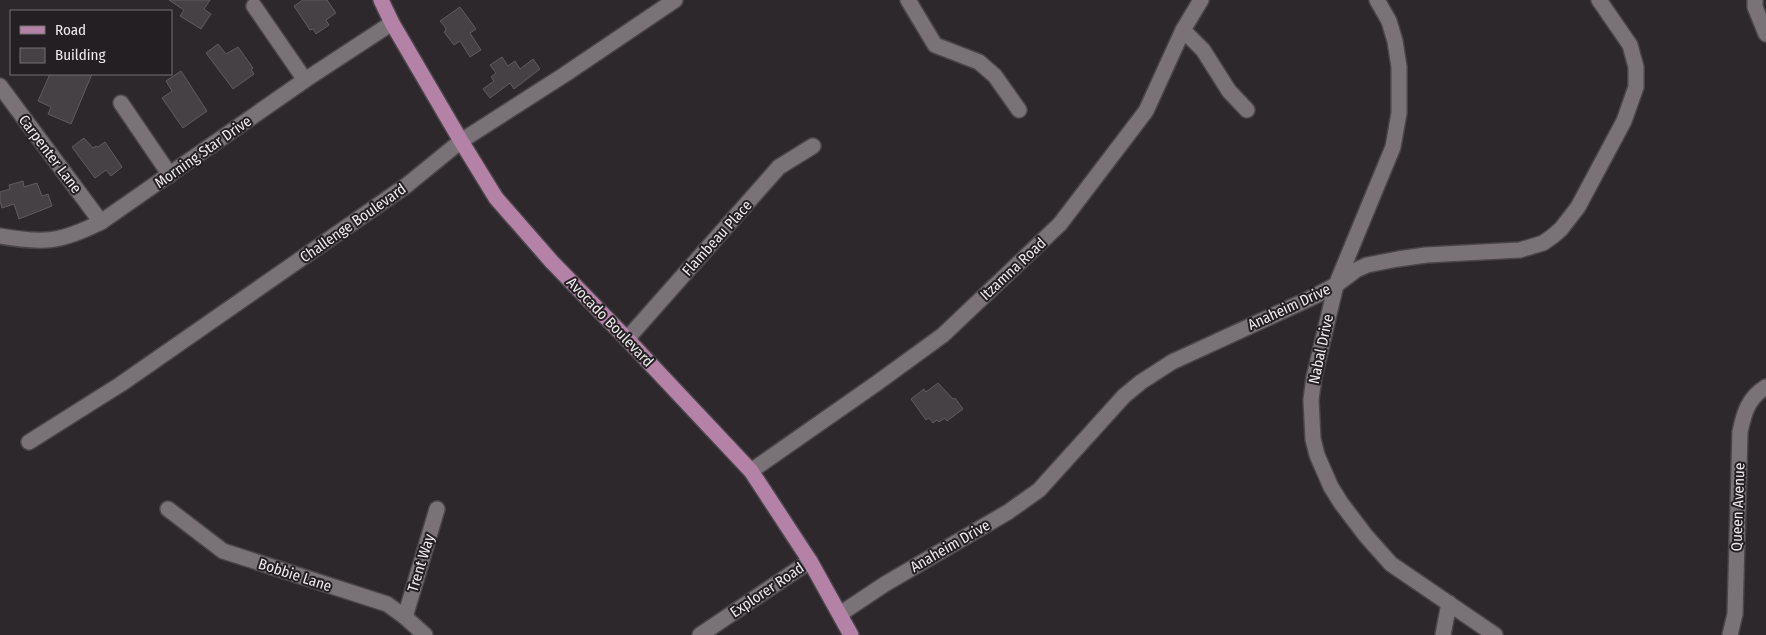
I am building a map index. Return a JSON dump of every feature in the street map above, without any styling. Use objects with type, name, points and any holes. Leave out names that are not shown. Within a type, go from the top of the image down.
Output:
[{"type":"main road","name":"Avocado Boulevard","points":[[381,0],[392,23],[496,198],[552,262],[752,471],[810,561],[851,635]]},
{"type":"street","name":"Challenge Boulevard","points":[[29,442],[121,384],[270,282],[407,185],[461,141],[564,75],[675,0]]},
{"type":"street","points":[[908,0],[935,45],[979,62],[995,76],[1019,110]]},
{"type":"street","name":"Itzamna Road","points":[[752,471],[943,335],[1060,224],[1146,112],[1184,30],[1201,0]]},
{"type":"street","name":"Nabal Drive","points":[[1377,0],[1389,20],[1400,66],[1399,113],[1393,147],[1336,285],[1314,378],[1311,400],[1313,439],[1317,455],[1336,495],[1366,536],[1391,564],[1496,635]]},
{"type":"street","name":"Anaheim Drive","points":[[840,614],[885,584],[1008,512],[1039,490],[1124,396],[1141,382],[1172,362],[1336,285],[1356,270],[1367,265],[1426,255],[1520,250],[1543,243],[1561,229],[1578,207],[1624,121],[1636,87],[1636,67],[1630,45],[1599,0]]},
{"type":"street","points":[[1755,0],[1755,7],[1766,34]]},
{"type":"street","points":[[254,6],[305,80]]},
{"type":"street","name":"Morning Star Drive","points":[[0,236],[22,240],[53,241],[79,233],[101,222],[305,80],[392,23]]},
{"type":"street","points":[[1184,30],[1202,50],[1229,91],[1247,110]]},
{"type":"street","name":"Carpenter Lane","points":[[0,86],[101,222]]},
{"type":"street","points":[[121,103],[170,175]]},
{"type":"street","name":"Flambeau Place","points":[[627,339],[779,167],[813,146]]},
{"type":"street","name":"Queen Avenue","points":[[1730,635],[1735,614],[1740,432],[1745,410],[1757,393],[1766,387]]},
{"type":"street","name":"Bobbie Lane","points":[[168,509],[223,551],[387,604],[425,635]]},
{"type":"street","name":"Trent Way","points":[[405,617],[437,510]]},
{"type":"street","name":"Explorer Road","points":[[700,635],[810,561]]},
{"type":"street","points":[[1443,635],[1448,603]]},
{"type":"building","points":[[169,0],[210,0],[204,9],[211,14],[201,29],[180,16],[184,10]]},
{"type":"building","points":[[303,0],[327,0],[336,13],[326,20],[329,25],[316,34],[313,29],[310,30],[294,6]]},
{"type":"building","points":[[460,7],[476,29],[470,33],[481,50],[470,57],[460,41],[454,45],[444,32],[446,31],[445,27],[440,21]]},
{"type":"building","points":[[218,44],[226,54],[238,47],[253,68],[251,69],[254,74],[233,89],[206,53]]},
{"type":"building","points":[[502,57],[508,66],[515,61],[520,69],[533,59],[540,69],[514,89],[510,83],[490,98],[483,89],[494,81],[491,77],[496,73],[490,65]]},
{"type":"building","points":[[181,71],[207,111],[183,128],[162,98],[172,91],[166,81]]},
{"type":"building","points":[[50,75],[92,75],[71,124],[48,114],[51,107],[38,101]]},
{"type":"building","points":[[84,138],[93,148],[105,142],[122,167],[111,176],[106,170],[95,178],[72,147]]},
{"type":"building","points":[[23,181],[24,187],[37,183],[42,196],[48,194],[52,206],[19,219],[14,204],[2,208],[0,192],[10,189],[9,185]]},
{"type":"building","points":[[938,383],[953,399],[955,398],[963,409],[947,421],[945,418],[933,423],[929,418],[926,420],[911,399],[924,389],[926,392]]}]
